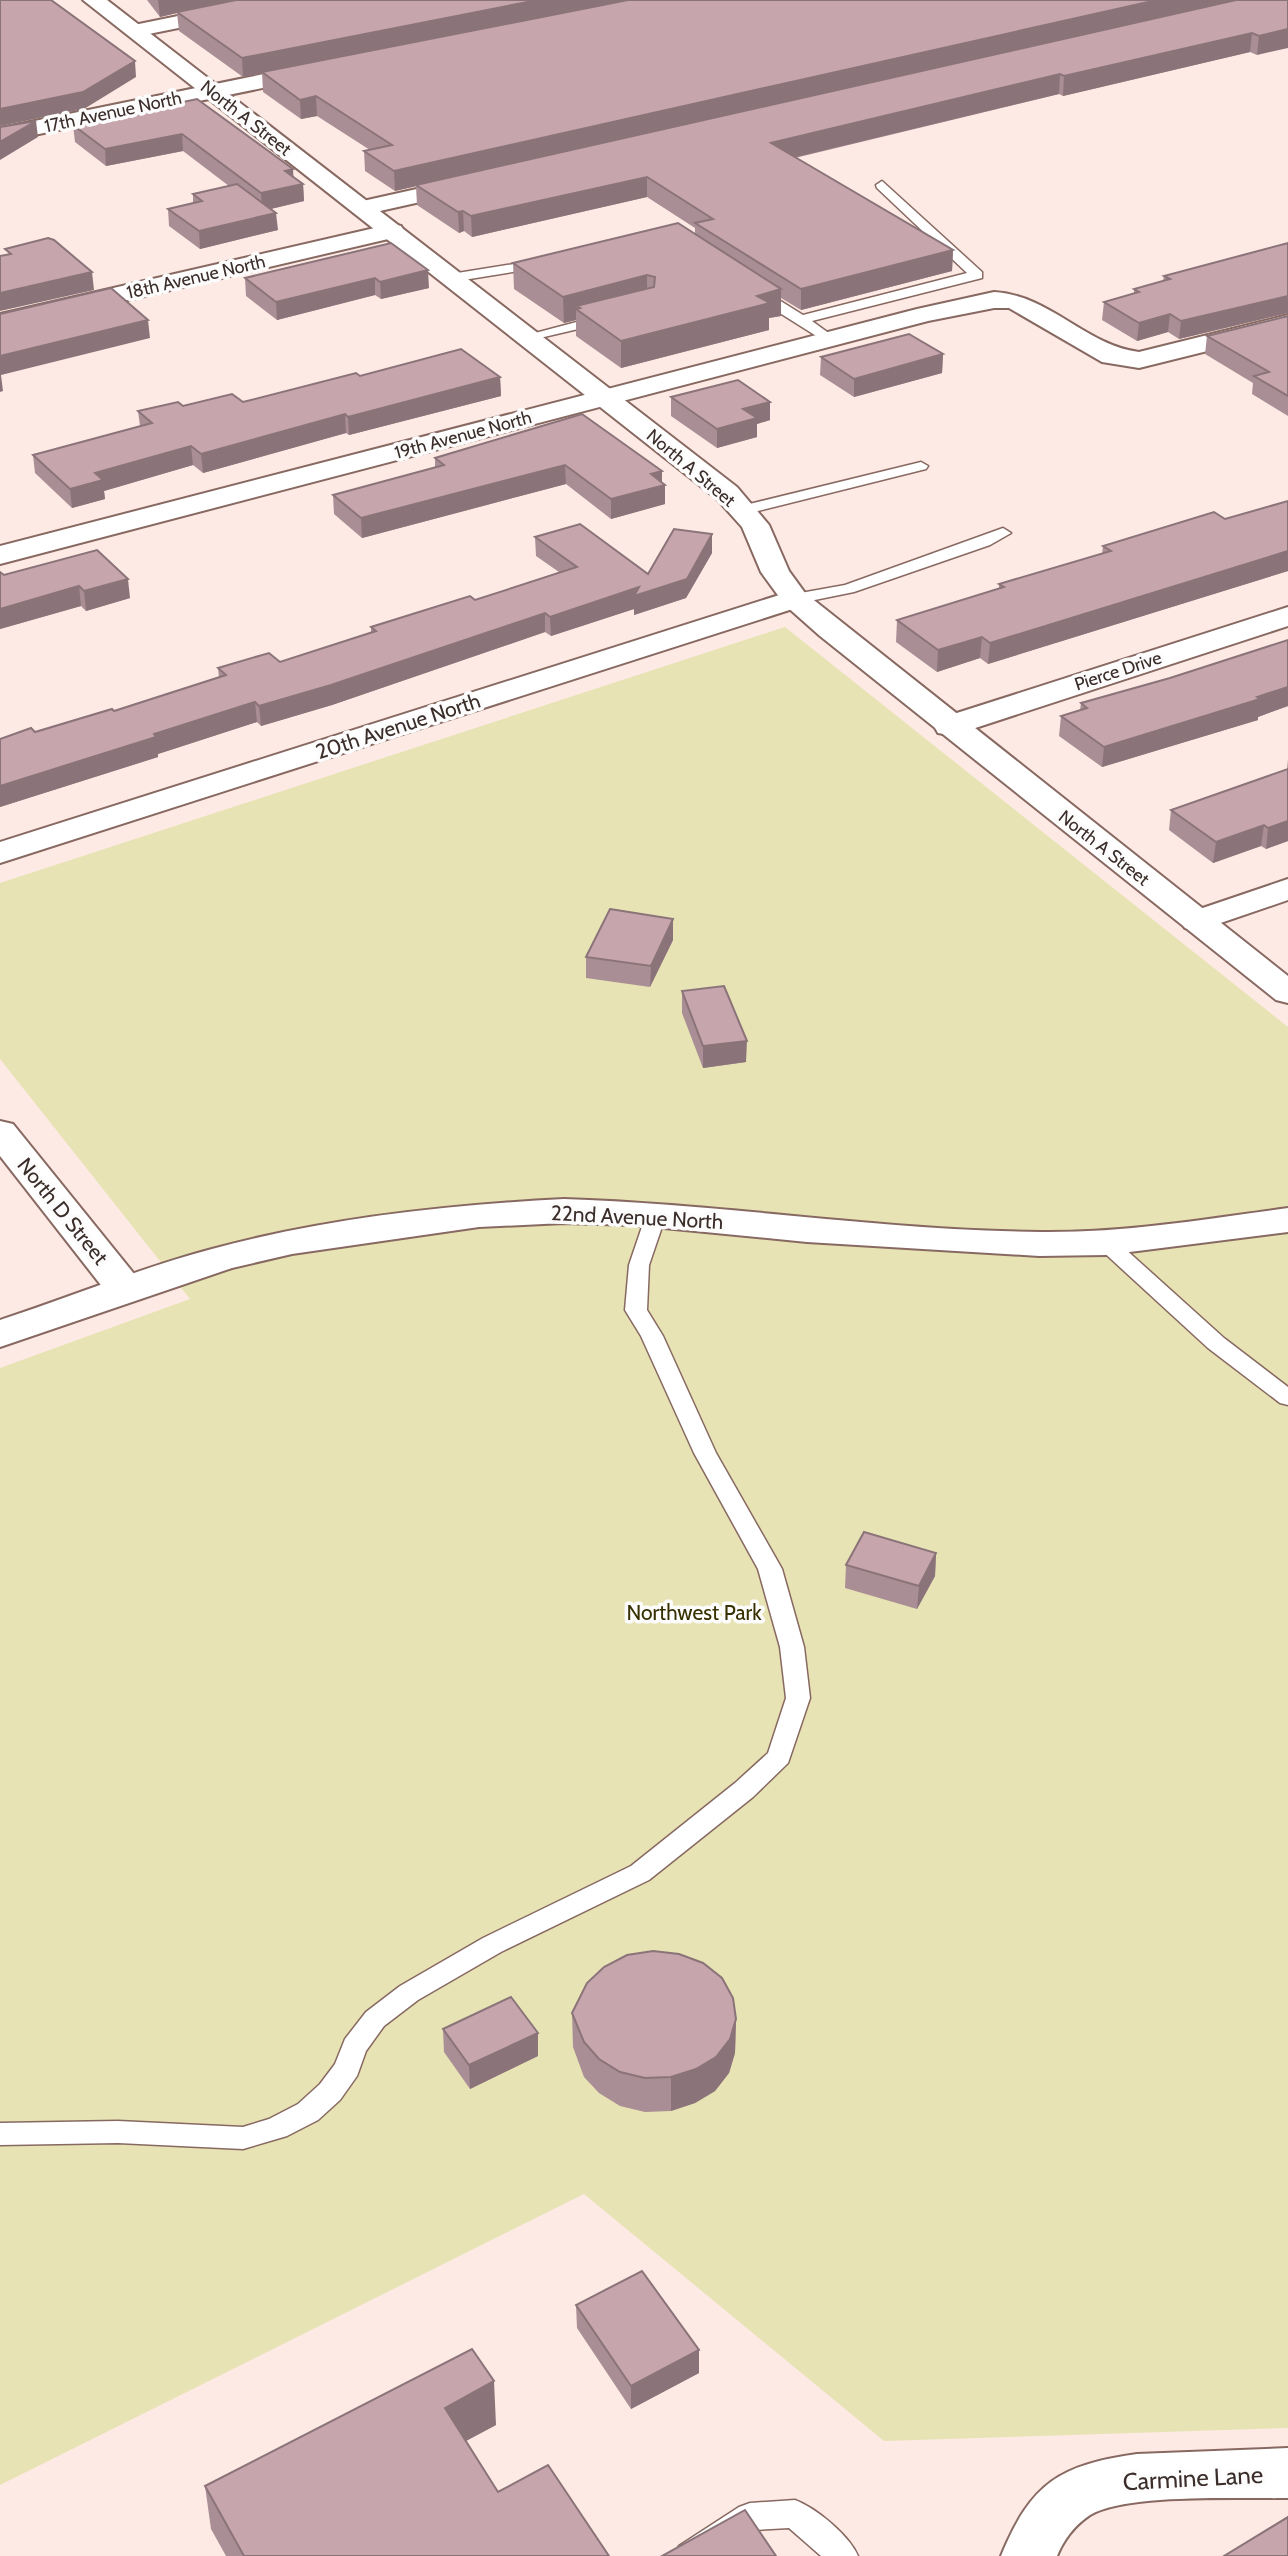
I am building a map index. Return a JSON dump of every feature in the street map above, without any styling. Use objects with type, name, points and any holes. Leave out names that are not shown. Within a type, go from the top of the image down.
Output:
[{"type":"street","name":"North A Street","points":[[94,0],[727,493],[755,526],[775,572],[795,599],[949,726],[1288,993]]},
{"type":"street","points":[[134,31],[287,0]]},
{"type":"street","name":"17th Avenue North","points":[[0,135],[328,69]]},
{"type":"street","points":[[362,208],[489,179]]},
{"type":"street","name":"18th Avenue North","points":[[0,322],[392,232]]},
{"type":"street","name":"19th Avenue North","points":[[0,555],[926,314],[994,300],[1015,301],[1111,356],[1139,360],[1283,330]]},
{"type":"street","name":"20th Avenue North","points":[[0,853],[795,599]]},
{"type":"street","name":"Pierce Drive","points":[[949,726],[1288,617]]},
{"type":"street","points":[[1197,921],[1288,889]]},
{"type":"street","name":"North D Street","points":[[0,1132],[125,1289]]},
{"type":"street","name":"22nd Avenue North","points":[[0,1334],[222,1258],[292,1242],[479,1215],[564,1211],[656,1215],[923,1239],[1039,1244],[1106,1243],[1288,1220]]},
{"type":"street","name":"Carmine Lane","points":[[1032,2546],[1057,2508],[1087,2488],[1124,2478],[1288,2473]]},
{"type":"lane","points":[[800,320],[977,275],[882,185]]},
{"type":"lane","points":[[451,278],[504,272],[556,261]]},
{"type":"lane","points":[[742,282],[829,340]]},
{"type":"lane","points":[[527,337],[624,314]]},
{"type":"lane","points":[[742,510],[921,466]]},
{"type":"lane","points":[[795,599],[848,589],[985,542],[1003,533]]},
{"type":"lane","points":[[0,2134],[118,2132],[243,2138],[277,2128],[308,2112],[330,2092],[347,2068],[354,2048],[375,2019],[409,1993],[492,1945],[640,1873],[723,1808],[779,1757],[798,1698],[792,1647],[770,1569],[705,1453],[652,1336],[636,1310],[639,1265],[656,1215]]},
{"type":"lane","points":[[1106,1243],[1216,1343],[1288,1398]]},
{"type":"lane","points":[[690,2556],[750,2517],[795,2514],[844,2556]]},
{"type":"green space","name":"Northwest Park","points":[[785,627],[1288,1027],[1288,2428],[884,2441],[584,2194],[0,2485],[0,1368],[190,1299],[0,1059],[0,883]]},
{"type":"building","points":[[0,0],[51,0],[135,61],[83,92],[0,109]]},
{"type":"building","points":[[236,0],[538,0],[242,58],[177,12]]},
{"type":"building","points":[[628,0],[1157,0],[394,171],[364,151],[392,145],[316,96],[300,100],[262,72]]},
{"type":"building","points":[[1236,0],[1288,0],[1288,29],[1259,36],[1252,33],[1064,76],[1060,74],[771,143],[953,250],[801,289],[695,223],[713,219],[647,177],[471,216],[463,211],[458,212],[416,185]]},
{"type":"building","points":[[197,99],[293,169],[285,171],[303,184],[261,193],[182,134],[105,149],[73,125]]},
{"type":"building","points":[[36,121],[0,142],[0,127]]},
{"type":"building","points":[[237,184],[276,213],[199,231],[168,209],[202,201],[193,194]]},
{"type":"building","points":[[678,223],[781,289],[757,296],[770,303],[621,341],[576,309],[580,308],[576,306],[654,287],[655,277],[647,275],[563,297],[513,263]]},
{"type":"building","points":[[48,238],[92,272],[0,293],[0,256],[11,254],[5,249]]},
{"type":"building","points":[[391,243],[428,270],[380,282],[375,278],[276,302],[245,278]]},
{"type":"building","points":[[1288,243],[1288,296],[1181,321],[1170,314],[1139,323],[1104,302],[1139,292],[1134,289],[1170,279],[1164,276]]},
{"type":"building","points":[[111,288],[148,320],[0,356],[0,314]]},
{"type":"building","points":[[1288,316],[1288,396],[1254,376],[1269,372],[1207,336]]},
{"type":"building","points":[[909,334],[943,354],[854,379],[821,357]]},
{"type":"building","points":[[461,349],[500,377],[348,417],[345,414],[201,454],[191,446],[95,473],[103,480],[70,489],[33,455],[152,423],[138,411],[178,402],[183,406],[232,394],[243,402],[356,373],[360,376]]},
{"type":"building","points":[[738,380],[770,402],[743,409],[757,418],[717,429],[671,397]]},
{"type":"building","points":[[582,414],[662,471],[651,474],[665,485],[611,499],[565,465],[361,518],[333,495],[444,465],[435,458]]},
{"type":"building","points":[[1288,501],[1288,551],[990,643],[982,637],[938,650],[897,620],[1004,587],[999,584],[1111,551],[1103,546],[1214,512],[1225,519]]},
{"type":"building","points":[[580,524],[648,574],[674,529],[712,534],[687,579],[634,596],[639,587],[550,617],[545,613],[331,685],[259,706],[255,702],[154,734],[156,737],[0,786],[0,739],[31,728],[35,732],[112,709],[114,711],[226,675],[218,668],[269,653],[280,662],[376,631],[371,627],[470,596],[475,600],[577,567],[535,537]]},
{"type":"building","points":[[97,550],[128,579],[84,591],[79,586],[0,609],[0,572],[4,575]]},
{"type":"building","points":[[1288,640],[1288,687],[1257,697],[1260,699],[1104,747],[1061,716],[1087,708],[1081,703]]},
{"type":"building","points":[[1288,769],[1288,821],[1268,828],[1264,825],[1216,842],[1171,810]]},
{"type":"building","points":[[610,909],[673,919],[651,966],[586,957]]},
{"type":"building","points":[[724,986],[747,1041],[703,1046],[682,991]]},
{"type":"building","points":[[864,1532],[936,1553],[919,1586],[846,1565]]},
{"type":"building","points":[[653,1951],[679,1954],[703,1963],[722,1978],[733,1998],[736,2019],[730,2039],[716,2057],[696,2069],[671,2077],[645,2078],[620,2072],[599,2059],[584,2042],[572,2013],[587,1983],[604,1967],[627,1955]]},
{"type":"building","points":[[511,1997],[538,2033],[469,2065],[443,2029]]},
{"type":"building","points":[[642,2271],[699,2350],[631,2386],[576,2305]]},
{"type":"building","points":[[472,2349],[494,2381],[445,2408],[498,2492],[548,2465],[609,2556],[244,2556],[205,2486]]},
{"type":"building","points":[[745,2510],[776,2556],[662,2556]]},
{"type":"building","points":[[1288,2517],[1288,2556],[1224,2556]]}]
